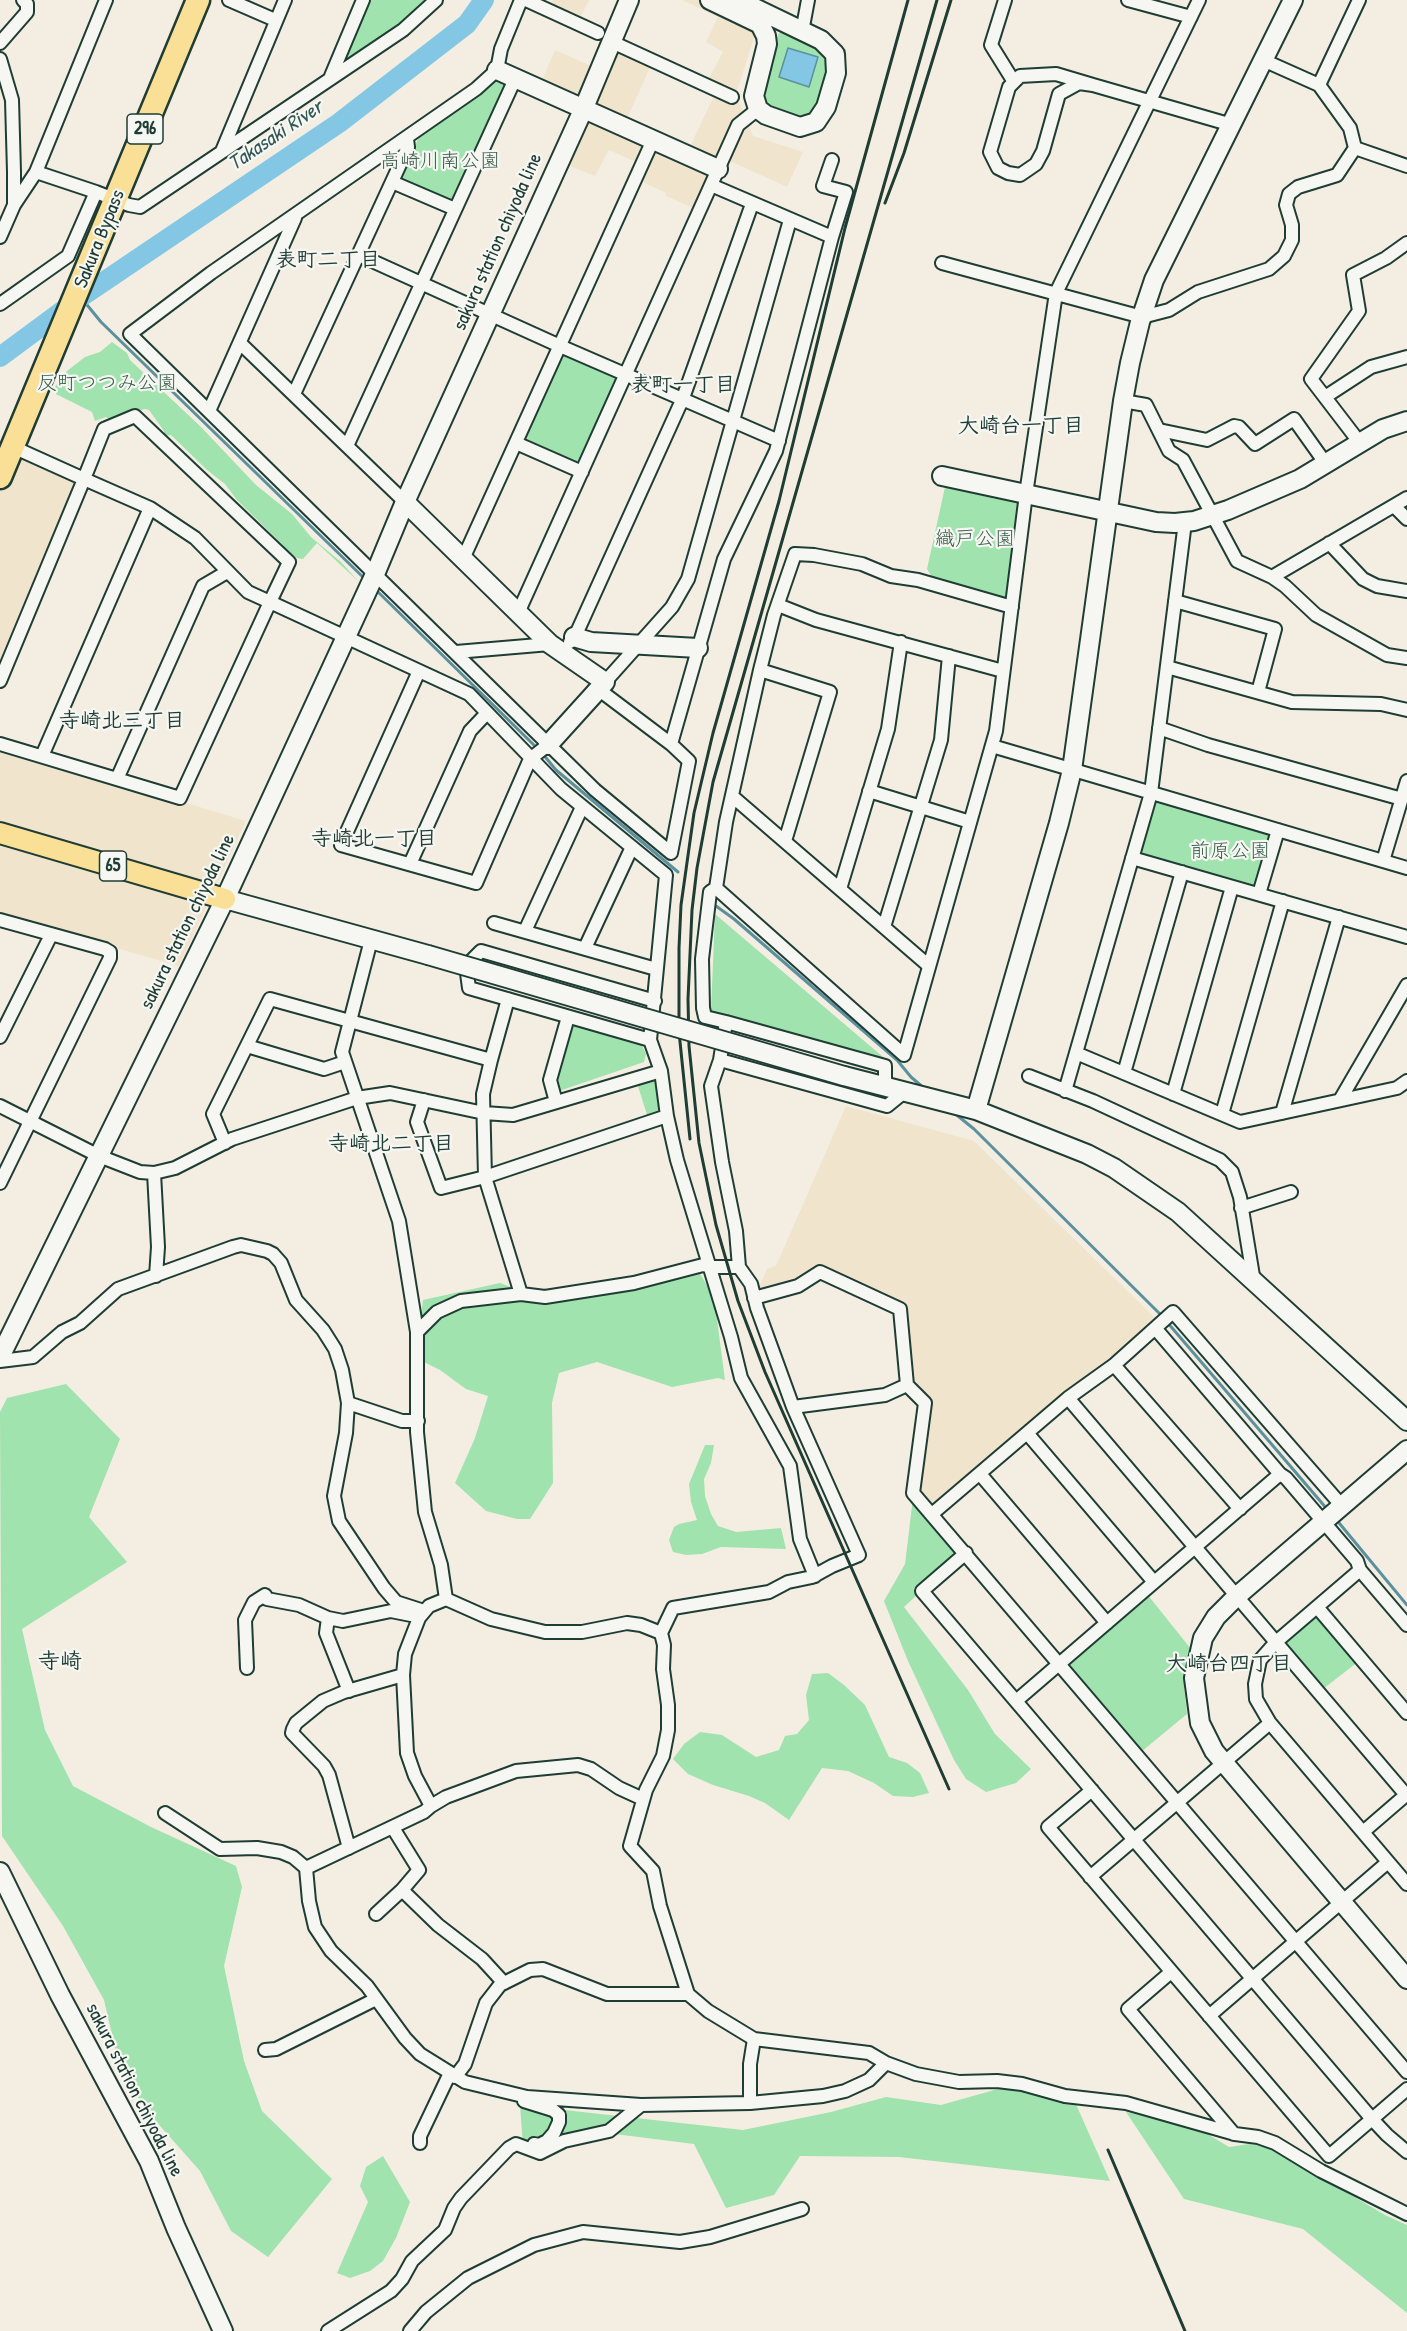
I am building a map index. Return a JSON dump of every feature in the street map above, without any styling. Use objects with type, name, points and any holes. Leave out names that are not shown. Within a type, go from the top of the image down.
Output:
[{"type":"highway","name":"Sakura Bypass","points":[[0,477],[92,257],[106,196],[198,0]]},
{"type":"main road","name":"65","points":[[0,833],[225,899]]},
{"type":"street","points":[[0,43],[27,12],[27,4],[23,0]]},
{"type":"street","points":[[0,237],[14,205],[36,172],[106,0]]},
{"type":"street","points":[[229,0],[276,20]]},
{"type":"street","points":[[222,151],[285,0]]},
{"type":"street","points":[[331,76],[363,0]]},
{"type":"street","points":[[36,172],[129,206],[140,207],[331,76],[403,30],[436,0]]},
{"type":"street","points":[[240,343],[556,649],[689,761],[671,853],[595,790],[548,745],[456,652],[130,334],[178,297],[476,89],[497,70],[501,49],[521,0]]},
{"type":"street","points":[[526,0],[732,97]]},
{"type":"street","name":"sakura station chiyoda line","points":[[0,1359],[225,899],[346,638],[405,502],[583,110],[605,37],[629,0]]},
{"type":"street","points":[[710,0],[760,24],[766,36],[767,44],[754,96],[758,109],[766,116],[800,127],[816,122],[826,106],[836,73],[835,54],[821,40],[738,0]]},
{"type":"street","points":[[802,32],[808,0]]},
{"type":"street","points":[[1005,0],[991,45],[1014,82]]},
{"type":"street","points":[[1128,0],[1191,17]]},
{"type":"street","points":[[716,888],[904,1055],[996,731],[1026,494],[1056,293],[1199,0]]},
{"type":"street","points":[[976,1110],[1059,823],[1072,770],[1123,401],[1142,317],[1154,280],[1293,0]]},
{"type":"street","points":[[1319,85],[1359,0]]},
{"type":"street","points":[[0,59],[12,100],[14,205]]},
{"type":"street","points":[[942,263],[1142,317],[1168,310],[1198,292],[1269,268],[1284,256],[1292,240],[1292,225],[1286,205],[1289,194],[1298,187],[1337,174],[1355,148],[1350,128],[1319,85],[1263,60]]},
{"type":"street","points":[[497,70],[653,140],[715,177],[752,204],[832,237]]},
{"type":"street","points":[[1093,85],[1078,83],[1059,94],[1043,151],[1036,164],[1020,175],[998,168],[990,152],[1009,87],[1020,76],[1056,74],[1232,124]]},
{"type":"street","points":[[347,446],[514,78]]},
{"type":"street","points":[[518,612],[738,125],[758,109]]},
{"type":"street","points":[[294,394],[408,147],[407,139]]},
{"type":"street","points":[[464,560],[653,140]]},
{"type":"street","points":[[1355,148],[1407,166]]},
{"type":"street","points":[[671,744],[724,559],[767,472],[779,441],[832,237],[846,192],[823,186],[832,160]]},
{"type":"street","points":[[392,182],[455,209]]},
{"type":"street","points":[[0,304],[68,256],[106,196]]},
{"type":"street","points":[[456,652],[556,649],[574,637],[683,398],[752,204]]},
{"type":"street","points":[[209,411],[295,216]]},
{"type":"street","points":[[419,671],[340,844],[476,883],[530,759],[548,745],[638,646],[672,606],[688,579],[790,220]]},
{"type":"street","points":[[1360,443],[1311,379],[1359,311],[1353,275],[1386,258],[1407,243]]},
{"type":"street","points":[[359,255],[560,346],[779,441]]},
{"type":"street","points":[[1324,397],[1371,367],[1407,357]]},
{"type":"street","points":[[1123,401],[1146,405],[1169,451],[1183,460],[1237,561],[1272,577],[1316,615],[1387,655],[1407,658]]},
{"type":"street","points":[[0,681],[104,429],[135,416],[289,562],[180,798],[0,744]]},
{"type":"street","points":[[1159,430],[1207,440],[1234,426],[1255,444],[1294,419],[1326,464]]},
{"type":"street","points":[[942,476],[1156,522],[1185,522],[1213,514],[1300,479],[1383,429],[1407,421]]},
{"type":"street","points":[[516,443],[582,472]]},
{"type":"street","points":[[13,447],[150,508],[195,538],[248,592],[469,694],[561,789],[666,875],[650,1040],[661,1071],[667,1116],[677,1160],[728,1327],[741,1378],[790,1466],[800,1539],[814,1576]]},
{"type":"street","points":[[1272,577],[1407,498]]},
{"type":"street","points":[[1394,506],[1407,519]]},
{"type":"street","points":[[42,756],[150,508]]},
{"type":"street","points":[[1065,1091],[1151,793],[1185,522]]},
{"type":"street","points":[[1329,543],[1363,579],[1377,586],[1407,591]]},
{"type":"street","points":[[885,1088],[885,1066],[705,1017],[703,1008],[704,948],[710,892],[716,888],[732,796],[760,670],[795,554],[814,555],[862,564],[891,576],[918,580],[1012,607]]},
{"type":"street","points":[[117,779],[203,586],[227,572]]},
{"type":"street","points":[[1175,601],[1275,629],[1258,692]]},
{"type":"street","points":[[778,605],[816,620],[1003,671]]},
{"type":"street","points":[[574,637],[591,642],[698,648]]},
{"type":"street","points":[[840,889],[888,729],[901,642]]},
{"type":"street","points":[[884,927],[941,740],[949,656]]},
{"type":"street","points":[[1167,668],[1292,702],[1381,704],[1407,710]]},
{"type":"street","points":[[760,670],[830,692],[785,841]]},
{"type":"street","points":[[410,864],[470,731],[487,713]]},
{"type":"street","points":[[1159,728],[1208,745],[1402,799]]},
{"type":"street","points":[[992,746],[1407,868]]},
{"type":"street","points":[[1383,861],[1407,781]]},
{"type":"street","points":[[869,791],[970,822]]},
{"type":"street","points":[[732,796],[929,966]]},
{"type":"street","points":[[525,931],[582,807]]},
{"type":"street","points":[[1259,894],[1278,830]]},
{"type":"street","points":[[585,948],[632,847]]},
{"type":"street","points":[[1132,858],[1407,936]]},
{"type":"street","points":[[1124,1073],[1182,872]]},
{"type":"street","points":[[1173,1094],[1232,886]]},
{"type":"street","points":[[225,899],[428,955],[885,1088],[976,1110],[1087,1154],[1114,1168],[1178,1212],[1407,1421]]},
{"type":"street","points":[[1222,1114],[1283,901]]},
{"type":"street","points":[[1282,1113],[1339,917]]},
{"type":"street","points":[[0,920],[113,952],[0,1183]]},
{"type":"street","points":[[494,922],[656,969]]},
{"type":"street","points":[[0,1037],[51,935]]},
{"type":"street","points":[[371,940],[342,1052],[399,1221],[417,1332],[417,1421],[425,1512],[441,1565],[446,1599]]},
{"type":"street","points":[[466,966],[481,951],[655,1001]]},
{"type":"street","points":[[466,966],[469,988],[650,1040]]},
{"type":"street","points":[[1340,1100],[1407,985]]},
{"type":"street","points":[[225,1143],[213,1113],[270,999],[350,1019],[491,1060]]},
{"type":"street","points":[[508,999],[483,1094],[485,1177],[521,1294]]},
{"type":"street","points":[[556,1102],[550,1080],[568,1017]]},
{"type":"street","points":[[726,1022],[720,1059],[711,1086],[722,1162],[736,1230],[739,1267],[752,1284],[754,1298],[793,1407],[859,1555],[814,1576],[788,1582],[770,1592],[673,1608],[661,1633],[664,1645],[663,1669],[668,1705],[668,1730],[663,1756],[643,1799],[630,1846],[653,1871],[660,1906],[688,1994],[708,2011],[754,2039],[869,2053],[886,2063],[916,2074],[959,2082],[997,2081],[1022,2084],[1065,2096],[1126,2103],[1235,2134],[1258,2137],[1275,2143],[1321,2171],[1407,2214]]},
{"type":"street","points":[[247,1046],[324,1069],[345,1062]]},
{"type":"street","points":[[1076,1053],[1240,1122],[1396,1088],[1407,1081]]},
{"type":"street","points":[[720,1059],[887,1106],[903,1093]]},
{"type":"street","points":[[0,1106],[99,1156],[140,1172],[154,1173],[175,1168],[225,1143],[357,1098],[390,1093],[484,1113],[513,1115],[661,1071]]},
{"type":"street","points":[[1029,1076],[1093,1101],[1220,1160],[1233,1172],[1254,1282]]},
{"type":"street","points":[[424,1100],[417,1122],[441,1188],[485,1177],[667,1116]]},
{"type":"street","points":[[154,1173],[158,1247],[156,1276]]},
{"type":"street","points":[[1241,1208],[1291,1192]]},
{"type":"street","points":[[0,1359],[33,1357],[62,1332],[80,1323],[118,1289],[233,1247],[242,1245],[273,1254],[281,1263],[296,1300],[323,1330],[336,1349],[342,1370],[348,1403],[346,1433],[334,1490],[336,1513],[384,1588],[396,1602],[421,1614]]},
{"type":"street","points":[[417,1332],[437,1312],[461,1301],[521,1294],[545,1297],[634,1283],[703,1265],[739,1267]]},
{"type":"street","points":[[754,1298],[798,1286],[820,1272],[900,1308],[907,1385],[926,1403],[913,1493],[1407,2072]]},
{"type":"street","points":[[932,1514],[1068,1398],[1114,1365],[1173,1312],[1342,1506]]},
{"type":"street","points":[[1155,1328],[1357,1562],[1360,1569],[1407,1625]]},
{"type":"street","points":[[1114,1365],[1240,1509]]},
{"type":"street","points":[[793,1407],[885,1395],[907,1385]]},
{"type":"street","points":[[1068,1398],[1407,1795],[1363,1832]]},
{"type":"street","points":[[348,1403],[402,1421],[417,1421]]},
{"type":"street","points":[[1027,1433],[1154,1582]]},
{"type":"street","points":[[1407,1450],[1237,1596],[1216,1617],[1203,1638],[1194,1678],[1200,1723],[1214,1751],[1407,1979]]},
{"type":"street","points":[[980,1474],[1107,1623]]},
{"type":"street","points":[[1016,1701],[1280,1474]]},
{"type":"street","points":[[966,1554],[922,1591],[1372,2119],[1407,2152]]},
{"type":"street","points":[[1360,1569],[1276,1641],[1260,1660],[1255,1684],[1256,1699],[1270,1723],[1407,1884]]},
{"type":"street","points":[[247,1668],[245,1620],[254,1602],[265,1595],[267,1599],[299,1605],[328,1618],[344,1621],[391,1611],[421,1614]]},
{"type":"street","points":[[431,1806],[415,1776],[407,1752],[403,1675],[405,1654],[421,1614],[439,1600],[446,1599],[491,1619],[545,1632],[582,1632],[627,1623],[641,1625],[661,1633]]},
{"type":"street","points":[[1317,1606],[1407,1713]]},
{"type":"street","points":[[328,1618],[326,1633],[349,1691]]},
{"type":"street","points":[[349,1848],[324,1766],[292,1733],[296,1723],[323,1701],[403,1675]]},
{"type":"street","points":[[1090,1876],[1270,1723]]},
{"type":"street","points":[[306,1868],[393,1828],[424,1812],[446,1797],[516,1771],[578,1765],[591,1769],[619,1788],[643,1799]]},
{"type":"street","points":[[1092,1790],[1048,1827],[1329,2156],[1407,2089]]},
{"type":"street","points":[[165,1813],[220,1848],[257,1848],[293,1857],[306,1868],[309,1901],[315,1927],[331,1951],[367,1986],[420,2054],[453,2075],[553,2110],[559,2115],[559,2122],[554,2133],[547,2141],[539,2145],[516,2144],[501,2155],[461,2198],[445,2230],[412,2260],[402,2279],[391,2291],[328,2331]]},
{"type":"street","points":[[376,1914],[402,1890],[419,1870],[393,1828]]},
{"type":"street","points":[[1209,2016],[1388,1862]]},
{"type":"street","name":"sakura station chiyoda line","points":[[0,1872],[60,1995],[149,2162],[176,2228],[224,2328]]},
{"type":"street","points":[[402,1890],[438,1925],[482,1959],[504,1983]]},
{"type":"street","points":[[420,2143],[420,2136],[453,2075],[465,2064],[486,2004],[504,1983],[530,1970],[543,1969],[606,1994],[688,1994]]},
{"type":"street","points":[[1172,1972],[1128,2009],[1235,2134]]},
{"type":"street","points":[[265,2050],[276,2049],[376,1999]]},
{"type":"street","points":[[750,2103],[750,2064],[754,2039]]},
{"type":"street","points":[[499,2091],[511,2091],[527,2097],[641,2105],[750,2103],[823,2096],[845,2091],[869,2080],[886,2063]]},
{"type":"street","points":[[518,2145],[540,2153],[564,2140],[609,2131],[641,2105]]},
{"type":"street","points":[[410,2331],[426,2312],[468,2278],[534,2245],[583,2232],[680,2242],[710,2237],[802,2209]]},
{"type":"shaded area","points":[[553,0],[589,0],[579,20],[550,6]]},
{"type":"shaded area","points":[[682,0],[766,0],[736,94],[753,136],[803,152],[787,187],[719,156],[695,209],[639,180],[645,166],[609,150],[595,176],[565,164],[591,105],[541,83],[555,50],[605,72],[617,45],[653,61],[621,132],[684,159],[714,96],[707,82],[723,52],[706,42],[718,17]]},
{"type":"shaded area","points":[[30,457],[81,480],[0,671],[0,459]]},
{"type":"shaded area","points":[[0,747],[246,821],[179,966],[0,915]]},
{"type":"shaded area","points":[[846,1106],[974,1141],[1156,1319],[934,1507],[927,1504],[917,1490],[930,1399],[911,1384],[906,1320],[836,1273],[823,1267],[801,1281],[768,1290],[759,1287],[767,1269],[776,1266]]},
{"type":"green space","points":[[369,0],[430,0],[349,62],[344,61]]},
{"type":"green space","points":[[787,31],[825,53],[829,69],[820,101],[815,110],[806,116],[794,118],[766,105],[763,95],[774,44],[779,33]]},
{"type":"green space","name":"高崎川南公園","points":[[498,79],[506,81],[506,86],[451,204],[400,180],[418,139]]},
{"type":"green space","name":"反町つつみ公園","points":[[112,342],[127,353],[130,360],[201,427],[256,485],[292,514],[311,537],[341,562],[358,581],[317,543],[303,559],[297,558],[290,552],[284,554],[283,545],[237,500],[225,484],[171,435],[164,436],[164,431],[149,410],[119,415],[116,424],[106,417],[95,421],[92,412],[56,394],[55,387],[67,371],[85,357],[100,352]]},
{"type":"green space","points":[[566,353],[614,373],[616,380],[579,464],[571,465],[523,440],[561,355]]},
{"type":"green space","name":"織戸公園","points":[[951,481],[1021,502],[1008,598],[999,600],[932,577],[927,569],[945,487]]},
{"type":"green space","name":"前原公園","points":[[1158,802],[1269,834],[1272,838],[1259,885],[1249,889],[1142,856],[1140,851],[1154,805]]},
{"type":"green space","points":[[715,914],[889,1062],[711,1011]]},
{"type":"green space","points":[[577,1025],[640,1041],[646,1054],[644,1062],[562,1090],[559,1089],[557,1080],[572,1027]]},
{"type":"green space","points":[[654,1077],[658,1079],[663,1112],[648,1118],[637,1083]]},
{"type":"green space","points":[[699,1272],[714,1297],[725,1380],[718,1378],[672,1387],[597,1362],[559,1373],[552,1403],[553,1483],[530,1519],[517,1519],[486,1511],[455,1483],[475,1438],[488,1396],[466,1389],[440,1370],[416,1358],[423,1300],[500,1283],[546,1300],[589,1282],[638,1282]]},
{"type":"green space","points":[[66,1384],[120,1439],[89,1517],[127,1562],[22,1629],[45,1730],[73,1786],[151,1827],[236,1866],[242,1887],[224,1966],[244,2061],[262,2111],[332,2179],[268,2257],[231,2231],[200,2171],[146,2110],[120,2069],[104,2000],[63,1926],[2,1836],[0,1412],[7,1398]]},
{"type":"green space","points":[[705,1445],[714,1445],[711,1463],[704,1479],[705,1496],[718,1526],[736,1532],[781,1528],[786,1549],[721,1547],[702,1554],[686,1555],[673,1552],[669,1540],[674,1527],[697,1520],[691,1502],[689,1484]]},
{"type":"green space","points":[[913,1498],[961,1555],[904,1607],[968,1690],[995,1734],[1031,1769],[1016,1783],[986,1792],[966,1779],[954,1760],[908,1661],[884,1601],[905,1564]]},
{"type":"green space","points":[[1147,1594],[1191,1649],[1184,1687],[1187,1714],[1141,1752],[1068,1667],[1069,1660]]},
{"type":"green space","points":[[1316,1616],[1322,1616],[1359,1661],[1323,1689],[1287,1647],[1286,1639]]},
{"type":"green space","points":[[828,1673],[865,1705],[889,1757],[907,1763],[920,1773],[929,1793],[913,1797],[893,1796],[874,1783],[848,1771],[822,1768],[789,1820],[765,1803],[688,1774],[673,1759],[684,1744],[700,1732],[722,1735],[756,1757],[779,1750],[785,1736],[797,1734],[809,1720],[806,1695],[812,1674]]},
{"type":"green space","points":[[1005,2087],[1075,2102],[1110,2181],[899,2157],[800,2156],[774,2195],[726,2208],[694,2144],[591,2131],[523,2146],[520,2105],[743,2130],[831,2112],[886,2097],[941,2105]]},
{"type":"green space","points":[[1126,2112],[1191,2124],[1229,2147],[1249,2144],[1270,2147],[1385,2215],[1407,2225],[1407,2313],[1303,2229],[1184,2199]]},
{"type":"green space","points":[[383,2156],[410,2202],[396,2238],[383,2261],[370,2271],[350,2278],[337,2273],[368,2202],[360,2186],[366,2167]]},
{"type":"water","points":[[788,48],[818,57],[809,87],[779,77]]},
{"type":"waterway","name":"Takasaki River","points":[[0,357],[81,297],[339,123],[467,24],[484,0]]},
{"type":"waterway","points":[[83,300],[101,322],[366,580]]},
{"type":"waterway","points":[[375,589],[537,748]]},
{"type":"waterway","points":[[542,753],[556,770],[678,872]]},
{"type":"waterway","points":[[716,906],[897,1060],[925,1089]]},
{"type":"waterway","points":[[953,1112],[974,1129],[1163,1317]]},
{"type":"waterway","points":[[1167,1322],[1327,1509]]},
{"type":"waterway","points":[[1335,1518],[1407,1605]]},
{"type":"railway","points":[[690,1139],[679,1032],[679,948],[681,905],[694,813],[713,733],[779,501],[845,228],[908,0]]},
{"type":"railway","points":[[937,0],[713,782],[697,868],[692,910],[688,999],[689,1046],[699,1143],[716,1225],[738,1301],[765,1372],[949,1789]]},
{"type":"railway","points":[[885,203],[904,153],[951,0]]},
{"type":"railway","points":[[1108,2150],[1185,2331]]},
{"type":"district","name":"表町二丁目","points":[[328,260]]},
{"type":"district","name":"表町一丁目","points":[[683,385]]},
{"type":"district","name":"大崎台一丁目","points":[[1021,426]]},
{"type":"district","name":"寺崎北三丁目","points":[[122,721]]},
{"type":"district","name":"寺崎北一丁目","points":[[374,839]]},
{"type":"district","name":"寺崎北二丁目","points":[[391,1144]]},
{"type":"district","name":"寺崎","points":[[60,1662]]},
{"type":"district","name":"大崎台四丁目","points":[[1229,1664]]}]
